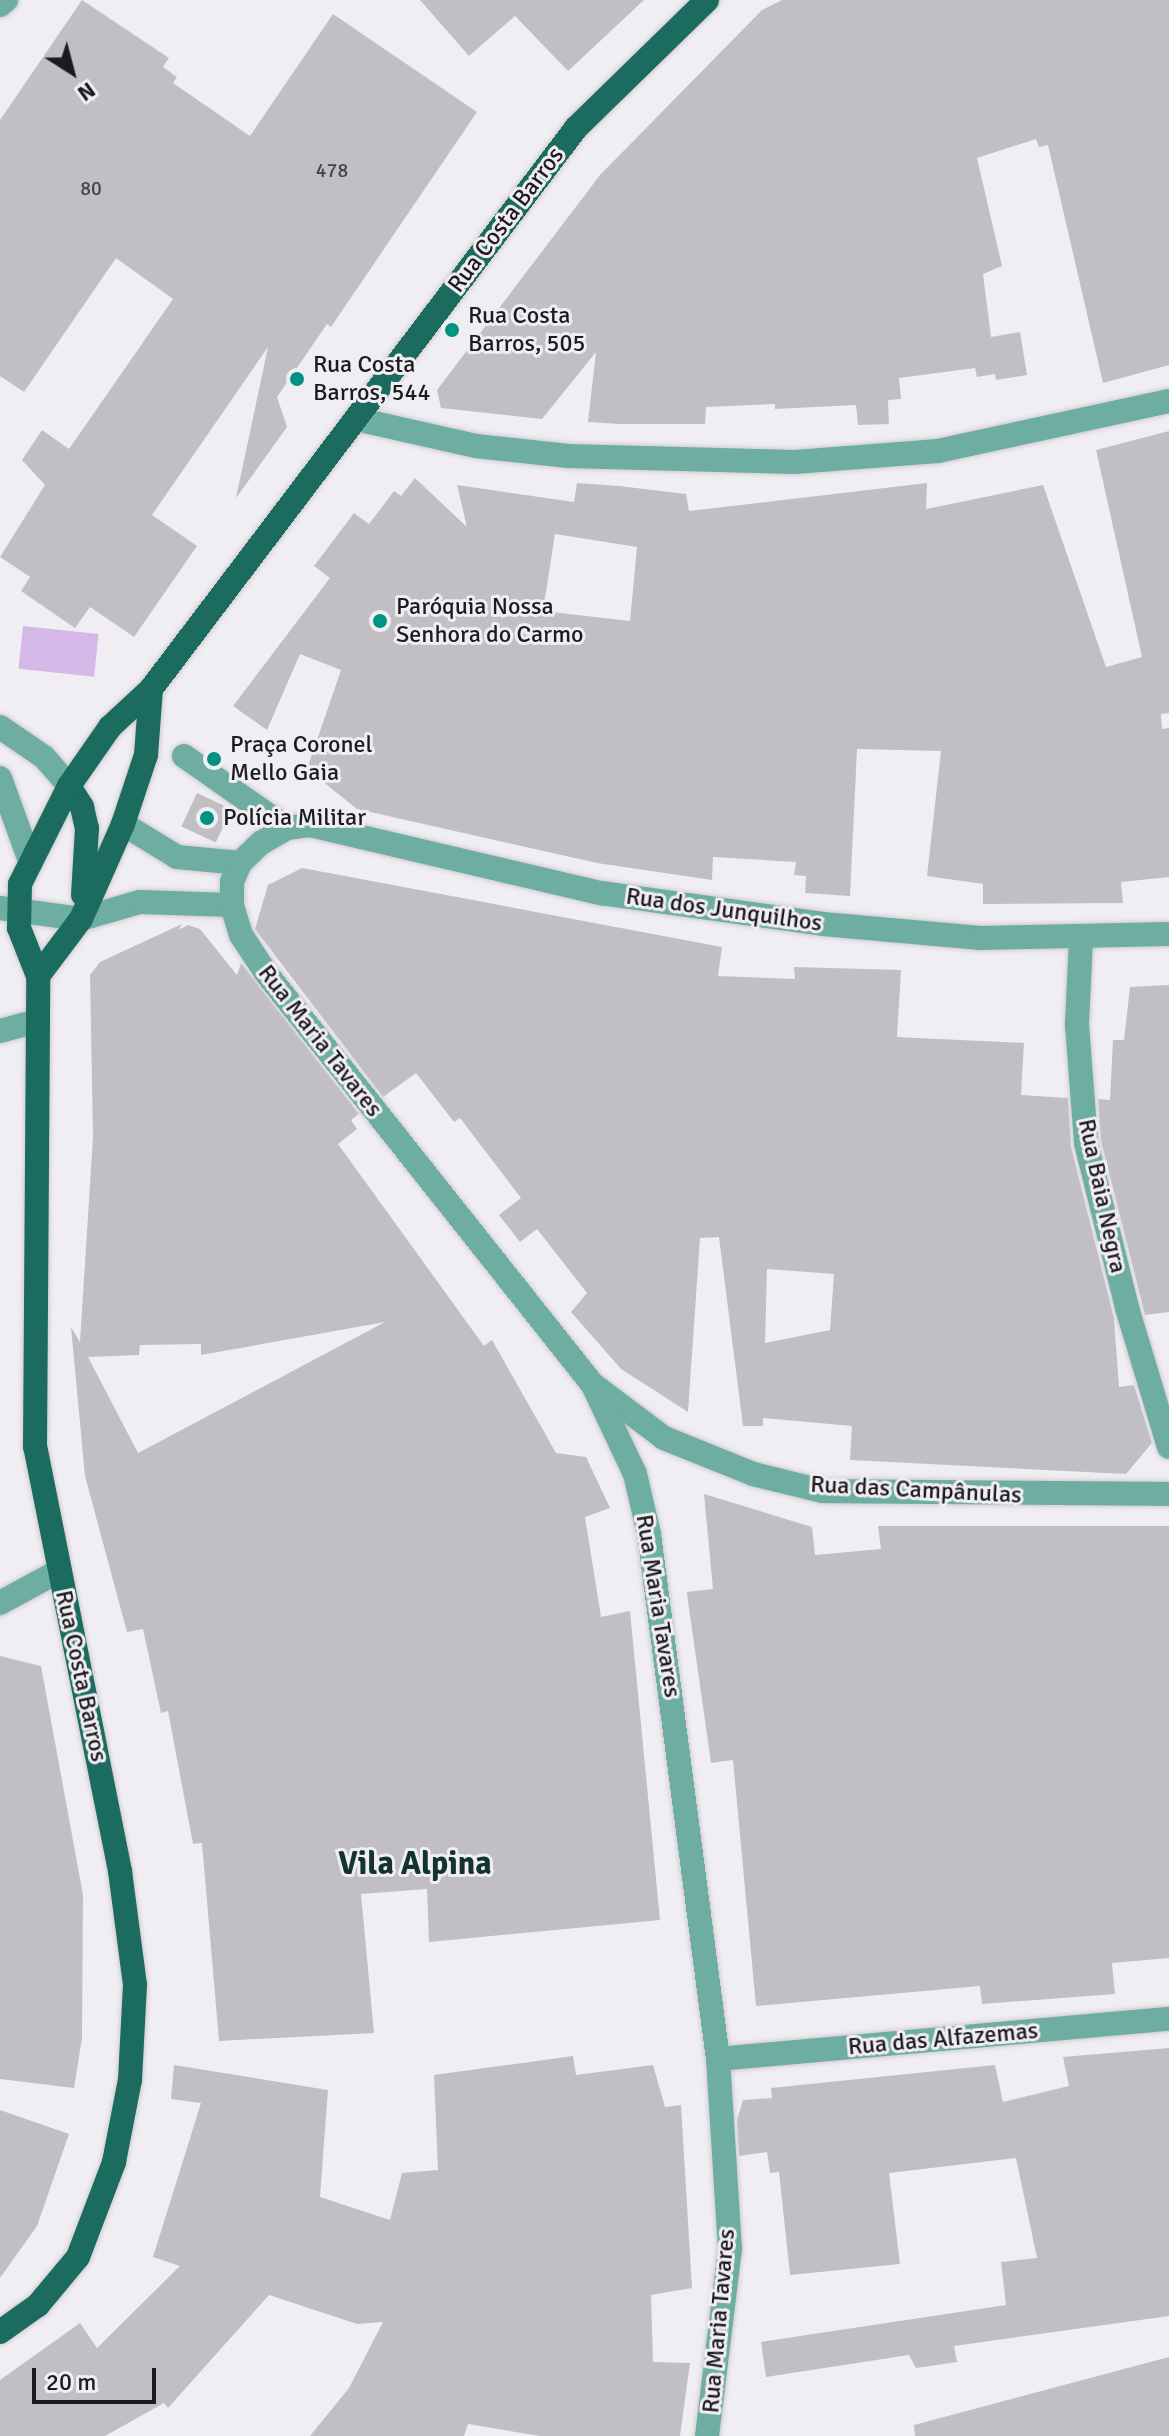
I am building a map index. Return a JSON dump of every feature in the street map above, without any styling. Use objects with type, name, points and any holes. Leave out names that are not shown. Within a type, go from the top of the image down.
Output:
[{"type":"main road","name":"Rua Costa Barros","points":[[0,2332],[38,2305],[78,2257],[114,2162],[130,2080],[135,1985],[122,1885],[35,1447],[38,976],[8,908],[29,858],[69,786],[110,727],[151,689],[576,128],[707,0]]},
{"type":"main road","points":[[38,976],[81,919],[123,824],[146,755],[151,689]]},
{"type":"main road","points":[[69,786],[82,807],[87,828],[81,919]]},
{"type":"street","points":[[0,5],[6,0]]},
{"type":"street","points":[[356,419],[476,446],[568,456],[795,462],[938,451],[1169,401]]},
{"type":"street","points":[[0,727],[44,757],[69,786]]},
{"type":"street","points":[[123,824],[177,857],[240,863],[287,828],[184,756]]},
{"type":"street","points":[[0,778],[29,858]]},
{"type":"street","name":"Rua dos Junquilhos","points":[[287,828],[310,825],[354,833],[601,893],[678,906],[980,938],[1081,939],[1169,934]]},
{"type":"street","points":[[8,908],[81,919],[140,902],[232,905],[240,863]]},
{"type":"street","name":"Rua Maria Tavares","points":[[232,905],[241,935],[266,973],[593,1385],[635,1474],[649,1534],[718,2059],[730,2249],[707,2436]]},
{"type":"street","name":"Rua Baia Negra","points":[[1081,939],[1077,1025],[1086,1143],[1127,1308],[1169,1447]]},
{"type":"street","points":[[0,1031],[38,1021]]},
{"type":"street","name":"Rua das Campânulas","points":[[593,1385],[664,1438],[753,1474],[823,1491],[1169,1494]]},
{"type":"street","points":[[0,1603],[59,1571]]},
{"type":"street","name":"Rua das Alfazemas","points":[[718,2059],[1169,2019]]},
{"type":"shaded area","points":[[23,626],[99,634],[94,677],[19,669]]},
{"type":"building","points":[[82,0],[169,58],[163,67],[177,77],[173,83],[250,136],[333,14],[477,112],[331,327],[327,324],[277,397],[287,427],[236,498],[268,347],[152,515],[197,546],[134,637],[90,607],[75,628],[21,591],[30,577],[0,557],[45,485],[22,460],[42,430],[69,449],[173,299],[116,258],[24,392],[0,376],[0,120]]},
{"type":"building","points":[[420,0],[644,0],[568,71],[515,16],[469,56]]},
{"type":"building","points":[[782,0],[1169,0],[1169,365],[1103,383],[1048,145],[1039,147],[1036,139],[977,158],[1002,266],[983,274],[991,337],[1020,332],[1027,375],[996,380],[995,374],[977,377],[975,368],[899,378],[901,399],[888,400],[889,424],[858,425],[856,405],[775,409],[775,404],[706,407],[705,424],[620,424],[588,422],[596,352],[542,419],[441,408],[437,390],[600,175],[762,10]]},
{"type":"building","points":[[1169,431],[1169,713],[1161,714],[1162,729],[1169,728],[1169,877],[1121,882],[1123,903],[983,904],[983,884],[927,876],[941,751],[857,749],[850,896],[805,893],[806,876],[794,875],[796,862],[713,857],[712,880],[597,863],[357,809],[307,769],[341,670],[300,654],[267,730],[233,706],[330,578],[314,566],[354,513],[369,524],[394,491],[401,496],[415,478],[467,527],[457,485],[574,502],[577,483],[619,486],[686,494],[689,511],[927,483],[926,509],[1043,485],[1106,667],[1142,657],[1096,450]],"holes":[[[555,534],[637,547],[630,621],[543,611]]]},
{"type":"building","name":"Polícia Militar","points":[[197,793],[231,809],[216,843],[181,827]]},
{"type":"building","points":[[302,868],[722,947],[718,976],[795,979],[794,967],[901,970],[897,1037],[1024,1043],[1021,1095],[1068,1098],[1071,1147],[1114,1318],[1119,1387],[1134,1385],[1152,1443],[1126,1474],[850,1460],[852,1426],[763,1418],[763,1426],[743,1426],[719,1237],[700,1238],[688,1412],[621,1369],[571,1312],[587,1293],[537,1229],[520,1242],[499,1215],[521,1198],[460,1118],[454,1122],[416,1073],[383,1097],[255,929],[268,885]],"holes":[[[767,1269],[834,1274],[830,1330],[765,1343]]]},
{"type":"building","points":[[182,924],[179,930],[188,925],[200,929],[237,975],[241,963],[359,1114],[351,1120],[357,1129],[338,1144],[484,1346],[492,1340],[556,1453],[586,1457],[610,1508],[585,1517],[601,1617],[630,1611],[660,1920],[429,1942],[427,1889],[361,1894],[374,2033],[219,2041],[202,1843],[193,1844],[168,1711],[161,1713],[143,1629],[127,1632],[85,1476],[71,1327],[80,1342],[93,1137],[90,975],[100,962]],"holes":[[[385,1322],[138,1453],[88,1357],[139,1355],[140,1345],[201,1344],[201,1355]]]},
{"type":"building","points":[[1169,985],[1169,1312],[1145,1315],[1101,1141],[1098,1099],[1110,1100],[1113,1040],[1124,1040],[1130,987]]},
{"type":"building","points":[[704,1494],[812,1527],[815,1555],[881,1549],[878,1526],[1169,1526],[1169,1958],[1112,1963],[1115,1994],[982,2004],[980,1986],[756,2006],[733,1760],[711,1763],[687,1592],[713,1589]]},
{"type":"building","points":[[0,1656],[41,1666],[83,1895],[82,2038],[74,2088],[0,2079]]},
{"type":"building","points":[[1169,2048],[1169,2316],[954,2346],[957,2362],[916,2368],[909,2355],[766,2377],[761,2342],[1006,2305],[1001,2262],[1037,2258],[1016,2158],[889,2173],[900,2264],[790,2275],[779,2172],[770,2173],[767,2152],[739,2156],[737,2120],[743,2100],[772,2098],[771,2088],[995,2065],[1003,2102],[1069,2086],[1063,2057]]},
{"type":"building","points":[[573,2056],[576,2075],[653,2065],[665,2107],[681,2105],[692,2288],[651,2295],[653,2362],[690,2363],[680,2436],[540,2436],[468,2424],[464,2436],[310,2436],[349,2388],[383,2322],[357,2324],[269,2295],[168,2408],[164,2403],[105,2436],[0,2436],[0,2380],[80,2323],[97,2348],[180,2266],[153,2257],[201,2103],[171,2099],[174,2065],[328,2090],[320,2197],[390,2220],[402,2173],[438,2170],[434,2075]]},
{"type":"building","points":[[0,2110],[69,2134],[37,2226],[0,2278]]},
{"type":"building","points":[[1169,2357],[1169,2436],[915,2436],[914,2425]]},
{"type":"place","name":"Rua Costa Barros, 505","points":[[452,330]]},
{"type":"place","name":"Rua Costa Barros, 544","points":[[297,379]]},
{"type":"place","name":"Paróquia Nossa Senhora do Carmo","points":[[380,621]]},
{"type":"place","name":"Praça Coronel Mello Gaia","points":[[214,759]]},
{"type":"place","name":"Polícia Militar","points":[[207,818]]},
{"type":"district","name":"Vila Alpina","points":[[415,1864]]}]
